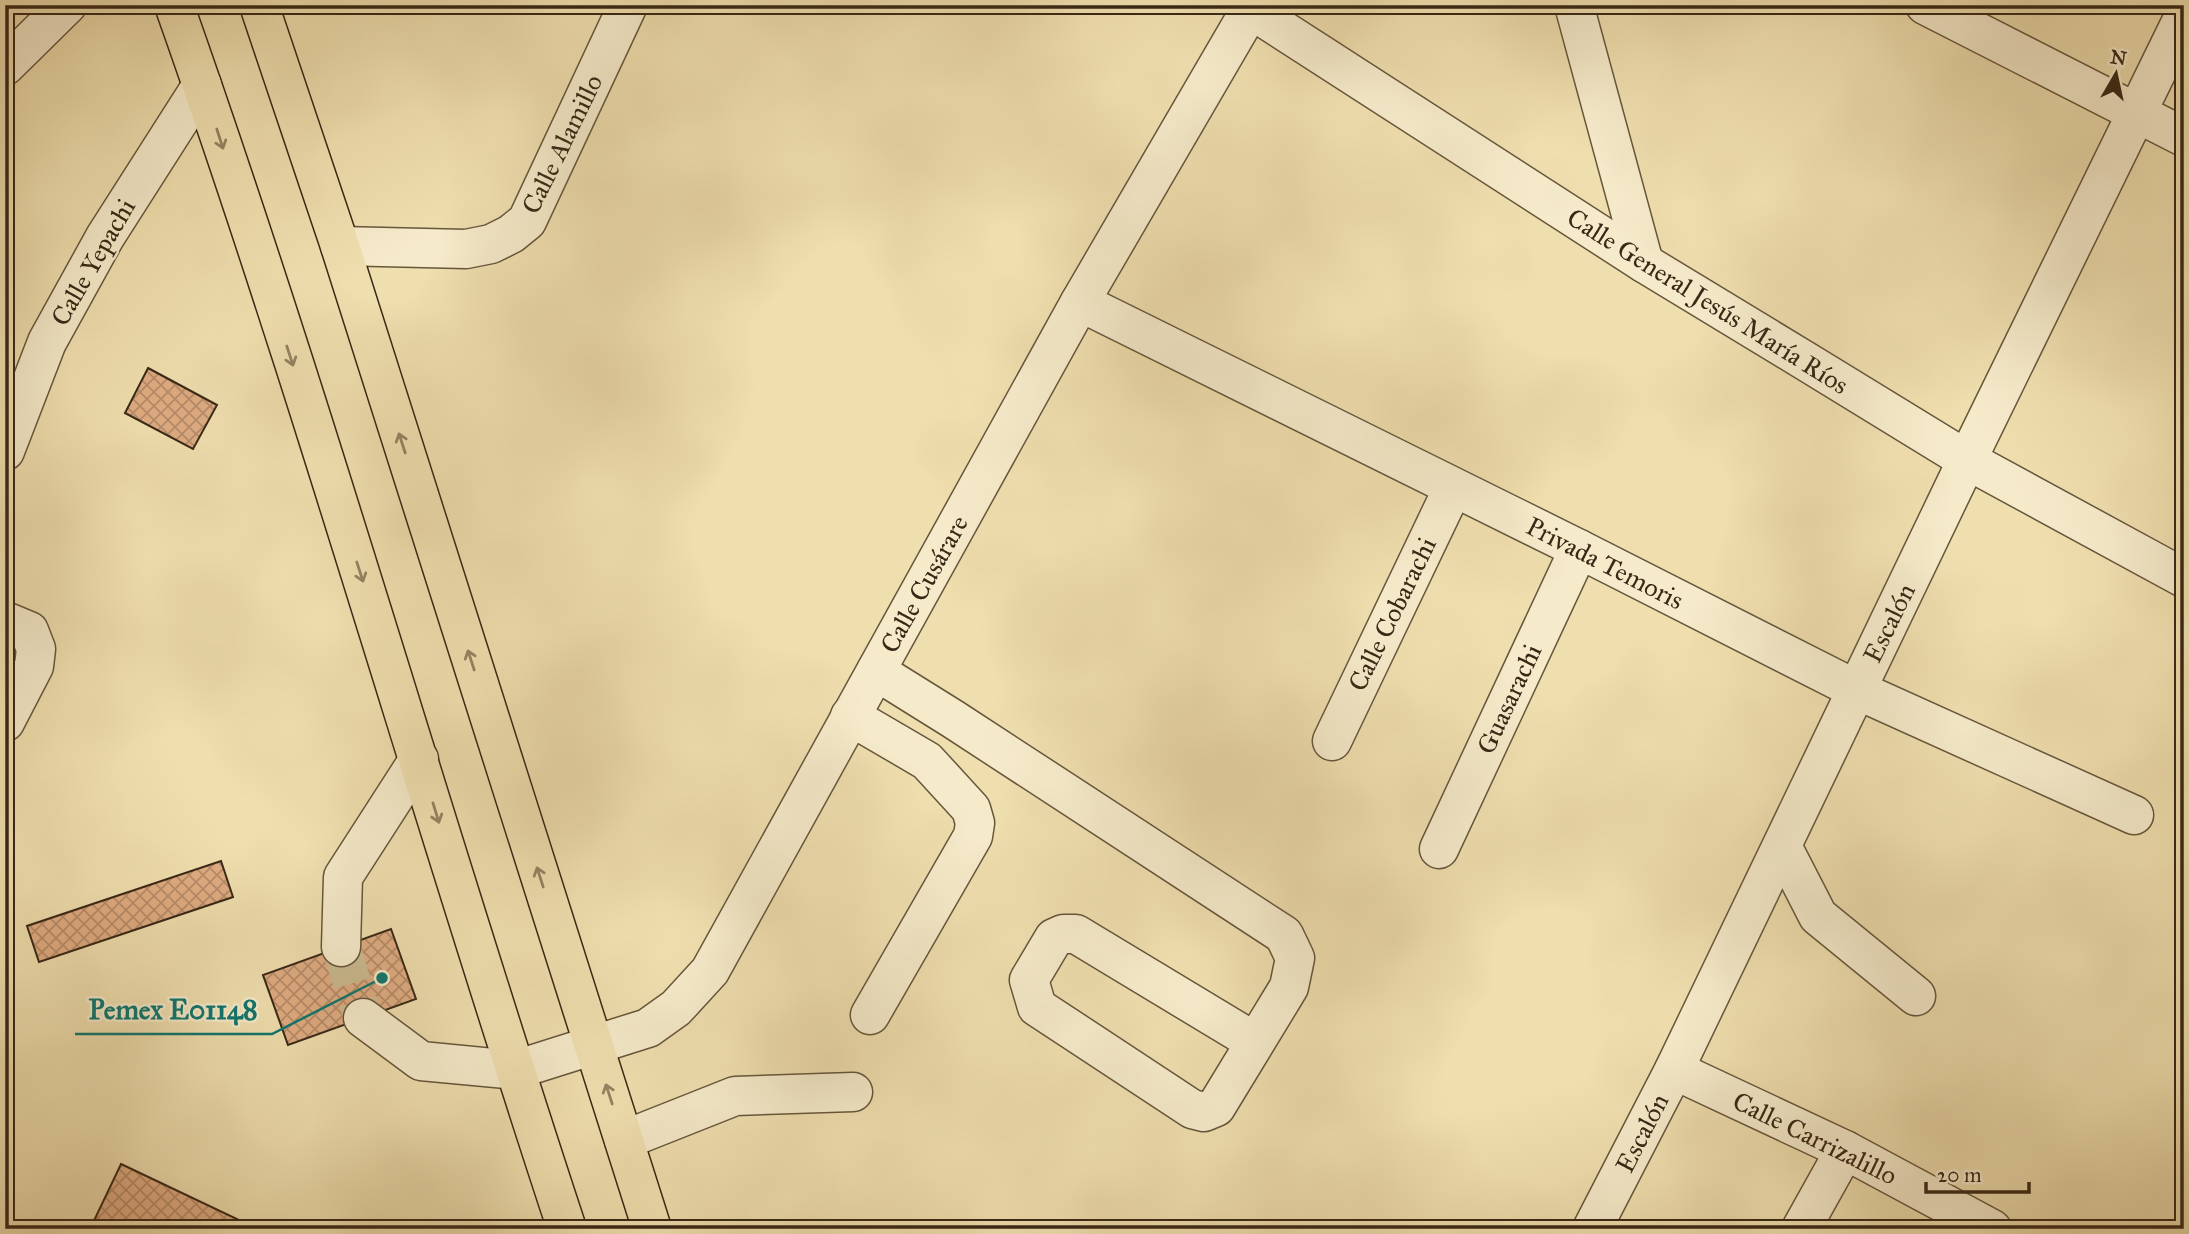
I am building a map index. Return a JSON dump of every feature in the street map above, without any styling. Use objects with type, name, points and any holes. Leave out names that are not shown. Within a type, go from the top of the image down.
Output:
[{"type":"main road","points":[[174,5],[419,758],[567,1229]]},
{"type":"main road","points":[[259,5],[340,246],[652,1229]]},
{"type":"street","points":[[5,66],[67,5]]},
{"type":"street","name":"Calle Alamillo","points":[[340,246],[466,250],[491,244],[511,234],[527,220],[628,5]]},
{"type":"street","points":[[1574,5],[1644,263]]},
{"type":"street","points":[[1925,5],[2184,137]]},
{"type":"street","name":"Calle General Jesús María Ríos","points":[[1249,7],[1644,263],[1967,460],[2184,578]]},
{"type":"street","name":"Calle Cusárare","points":[[515,1070],[648,1028],[676,1008],[710,971],[1080,302],[1249,7]]},
{"type":"street","name":"Escalón","points":[[1592,1229],[1674,1070],[2184,16]]},
{"type":"street","name":"Calle Yepachi","points":[[5,451],[47,342],[105,237],[202,85]]},
{"type":"street","name":"Privada Temoris","points":[[1080,302],[1857,690],[2134,815]]},
{"type":"street","name":"Calle Cobarachi","points":[[1332,741],[1453,488]]},
{"type":"street","name":"Guasarachi","points":[[1439,849],[1579,549]]},
{"type":"street","points":[[5,621],[29,631],[36,649],[34,666],[5,722]]},
{"type":"street","points":[[876,671],[1284,935],[1295,958],[1289,987],[1216,1107],[1203,1112],[1192,1110],[1037,1007],[1030,980],[1054,938],[1063,934],[1076,934],[1255,1042]]},
{"type":"street","points":[[850,716],[927,761],[971,809],[975,823],[973,836],[870,1015]]},
{"type":"street","points":[[927,761],[953,719]]},
{"type":"street","points":[[341,947],[343,877],[419,758]]},
{"type":"street","points":[[1782,846],[1818,916],[1916,996]]},
{"type":"street","points":[[363,1018],[421,1060],[515,1070]]},
{"type":"street","name":"Calle Carrizalillo","points":[[1674,1070],[1845,1150],[1992,1229]]},
{"type":"street","points":[[624,1140],[735,1096],[853,1092]]},
{"type":"street","points":[[1801,1229],[1845,1150]]},
{"type":"building","points":[[148,368],[217,405],[193,449],[125,413]]},
{"type":"building","points":[[221,861],[233,897],[39,962],[27,926]]},
{"type":"building","points":[[391,929],[416,999],[288,1045],[263,975]]},
{"type":"building","points":[[121,1164],[258,1229],[90,1229]]},
{"type":"tunnel","points":[[341,947],[363,1018]]},
{"type":"place","name":"Pemex E01148","points":[[382,978]]}]
